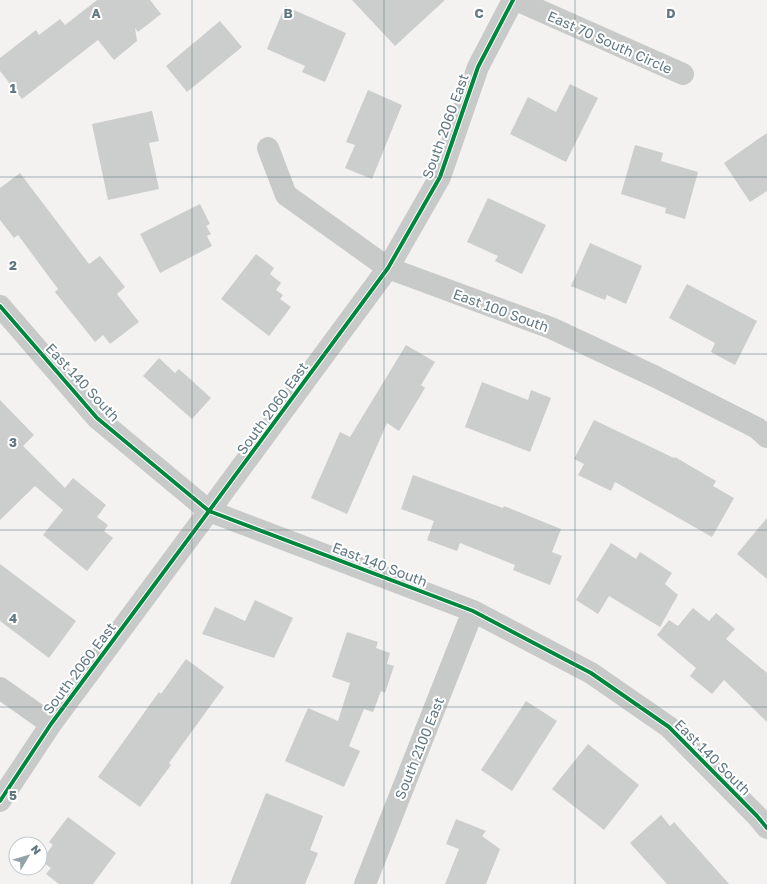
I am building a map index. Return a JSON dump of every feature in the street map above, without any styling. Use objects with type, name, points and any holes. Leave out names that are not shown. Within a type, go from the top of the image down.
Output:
[{"type":"street","name":"South 2060 East","points":[[0,801],[51,724],[210,511],[388,268],[440,177],[478,67],[513,0]]},
{"type":"street","name":"East 70 South Circle","points":[[516,0],[683,74]]},
{"type":"street","name":"East 100 South","points":[[268,148],[286,195],[388,268],[551,328],[764,427]]},
{"type":"street","name":"East 140 South","points":[[0,306],[97,418],[210,511],[473,611],[590,673],[669,727],[767,828]]},
{"type":"street","name":"South 2100 East","points":[[365,884],[473,611]]},
{"type":"street","points":[[0,688],[51,724]]},
{"type":"building","points":[[97,0],[150,0],[161,14],[138,32],[135,28],[137,41],[114,60],[98,40],[22,99],[0,71],[0,58],[36,30],[39,35],[60,19],[65,25]]},
{"type":"building","points":[[352,0],[445,0],[395,46]]},
{"type":"building","points":[[285,6],[346,33],[325,82],[302,72],[305,66],[267,49]]},
{"type":"building","points":[[220,21],[242,47],[187,92],[166,66]]},
{"type":"building","points":[[570,84],[598,98],[566,162],[510,134],[528,97],[556,112]]},
{"type":"building","points":[[368,90],[402,105],[372,179],[345,168],[355,145],[346,142]]},
{"type":"building","points":[[152,111],[159,141],[149,143],[159,189],[108,200],[92,124]]},
{"type":"building","points":[[767,133],[767,191],[750,202],[724,163]]},
{"type":"building","points":[[635,145],[663,153],[661,161],[698,172],[685,219],[665,213],[666,208],[621,194]]},
{"type":"building","points":[[20,173],[89,264],[100,256],[125,287],[117,294],[139,322],[110,344],[103,335],[95,342],[55,292],[58,289],[18,235],[14,238],[0,220],[0,188]]},
{"type":"building","points":[[488,198],[546,225],[522,274],[495,261],[498,256],[467,242]]},
{"type":"building","points":[[200,204],[210,224],[206,226],[211,234],[207,236],[212,246],[160,273],[140,234]]},
{"type":"building","points":[[590,243],[642,266],[626,304],[607,295],[605,300],[571,286]]},
{"type":"building","points":[[256,254],[274,268],[270,274],[281,283],[276,290],[283,295],[280,299],[291,307],[269,336],[221,299]]},
{"type":"building","points":[[687,284],[757,321],[735,365],[711,352],[715,343],[669,318]]},
{"type":"building","points":[[406,345],[435,362],[421,385],[425,388],[399,431],[387,423],[347,514],[311,498],[340,432],[350,437]]},
{"type":"building","points":[[159,358],[175,373],[179,369],[211,398],[192,419],[143,376]]},
{"type":"building","points":[[482,382],[528,400],[531,390],[551,398],[530,452],[465,427]]},
{"type":"building","points":[[0,400],[34,435],[23,446],[65,488],[73,478],[106,505],[97,517],[108,525],[104,531],[113,538],[87,571],[43,535],[63,510],[35,486],[0,520]]},
{"type":"building","points":[[594,420],[674,458],[675,457],[716,481],[713,486],[734,498],[712,537],[615,482],[611,491],[578,475],[584,464],[574,459]]},
{"type":"building","points":[[413,475],[503,508],[504,506],[561,529],[552,552],[562,556],[550,585],[513,570],[515,565],[460,543],[457,551],[427,540],[434,521],[401,509]]},
{"type":"building","points":[[767,518],[767,579],[737,554]]},
{"type":"building","points":[[611,543],[636,559],[640,552],[672,573],[665,584],[678,595],[660,627],[609,596],[598,614],[576,600]]},
{"type":"building","points":[[0,564],[76,621],[49,658],[0,621]]},
{"type":"building","points":[[255,600],[293,618],[274,658],[202,634],[215,607],[245,621]]},
{"type":"building","points":[[693,608],[709,621],[716,613],[735,629],[726,639],[767,673],[767,722],[724,680],[712,694],[690,676],[696,668],[657,635],[669,620],[678,626]]},
{"type":"building","points":[[347,632],[378,642],[376,648],[390,653],[387,664],[394,666],[385,693],[381,691],[373,712],[364,709],[349,746],[360,751],[344,787],[285,761],[308,708],[338,721],[350,683],[332,677]]},
{"type":"building","points":[[186,659],[224,687],[169,763],[171,765],[140,807],[98,777],[159,692],[161,694]]},
{"type":"building","points":[[526,701],[557,721],[512,791],[481,770]]},
{"type":"building","points":[[588,744],[639,785],[604,830],[552,789]]},
{"type":"building","points":[[266,793],[323,816],[310,850],[318,853],[305,884],[230,884]]},
{"type":"building","points":[[661,815],[670,826],[674,822],[729,884],[667,884],[630,843]]},
{"type":"building","points":[[68,817],[116,853],[93,884],[59,884],[48,876],[48,872],[51,868],[48,866],[48,852],[53,845],[49,842]]},
{"type":"building","points":[[456,819],[486,831],[482,836],[500,849],[486,884],[445,884],[459,849],[446,844]]},
{"type":"cycle path","points":[[0,801],[51,724],[388,268],[440,177],[478,67],[513,0]]},
{"type":"cycle path","points":[[0,306],[97,418],[209,511],[473,611],[591,673],[669,727],[767,828]]}]
